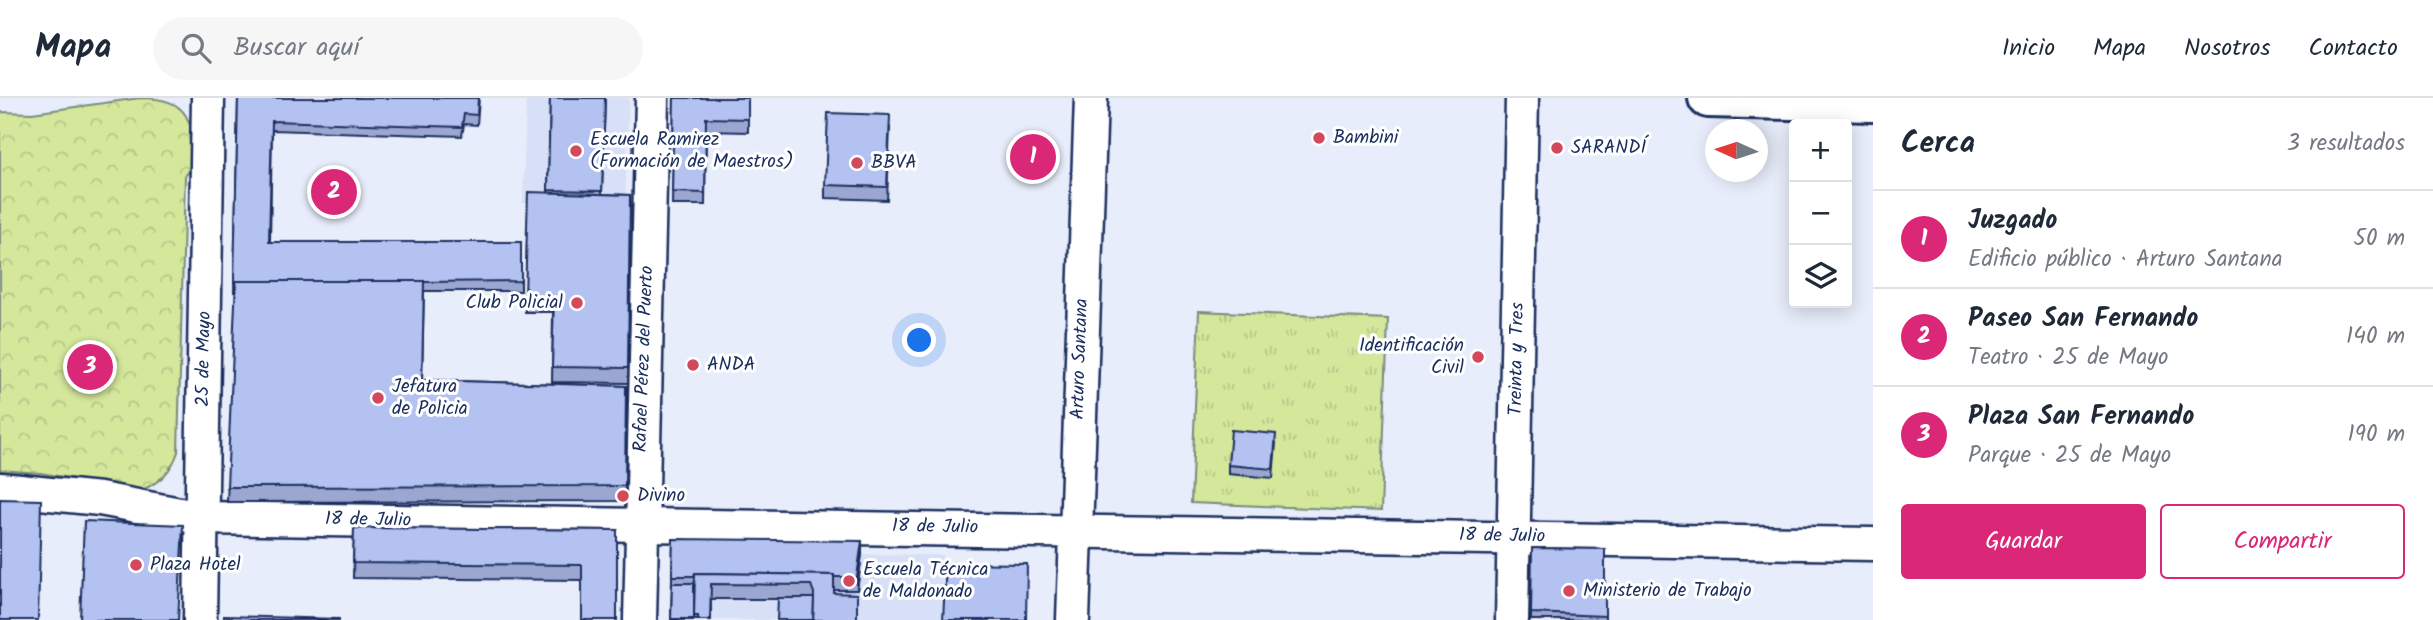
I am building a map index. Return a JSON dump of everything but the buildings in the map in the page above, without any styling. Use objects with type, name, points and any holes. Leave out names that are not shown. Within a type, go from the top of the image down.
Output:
[{"type":"street","name":"25 de Mayo","points":[[200,620],[208,98]]},
{"type":"street","name":"Rafael Pérez del Puerto","points":[[640,620],[640,522],[652,98]]},
{"type":"street","name":"Arturo Santana","points":[[1073,620],[1091,98]]},
{"type":"street","name":"Treinta y Tres","points":[[1512,620],[1522,98]]},
{"type":"street","points":[[1708,98],[1873,102]]},
{"type":"street","name":"18 de Julio","points":[[0,489],[100,499],[201,518],[640,522],[1873,544]]},
{"type":"shaded area","name":"Escuela Ramirez (Formación de Maestros)","points":[[526,98],[629,98],[625,206],[523,203]]},
{"type":"shaded area","name":"Escuela Técnica de Maldonado","points":[[673,552],[943,555],[943,572],[1027,573],[1026,620],[672,620]]},
{"type":"green space","points":[[140,98],[170,102],[179,108],[186,116],[192,137],[194,166],[185,176],[178,452],[164,475],[142,490],[40,473],[0,470],[0,112],[32,113]]},
{"type":"green space","points":[[1199,311],[1388,319],[1381,511],[1191,503]]},
{"type":"place","name":"Bambini","points":[[1319,138]]},
{"type":"place","name":"SARANDÍ","points":[[1557,148]]},
{"type":"place","name":"Escuela Ramirez (Formación de Maestros)","points":[[576,151]]},
{"type":"place","name":"Juzgado","points":[[1033,157]]},
{"type":"place","name":"BBVA","points":[[857,163]]},
{"type":"place","name":"Paseo San Fernando","points":[[334,192]]},
{"type":"place","name":"Club Policial","points":[[577,303]]},
{"type":"place","name":"Identificación Civil","points":[[1478,357]]},
{"type":"place","name":"ANDA","points":[[693,365]]},
{"type":"place","name":"Plaza San Fernando","points":[[90,367]]},
{"type":"place","name":"Jefatura de Policia","points":[[378,398]]},
{"type":"place","name":"Divino","points":[[623,496]]},
{"type":"place","name":"Plaza Hotel","points":[[136,565]]},
{"type":"place","name":"Escuela Técnica de Maldonado","points":[[849,581]]},
{"type":"place","name":"Ministerio de Trabajo","points":[[1569,591]]}]
